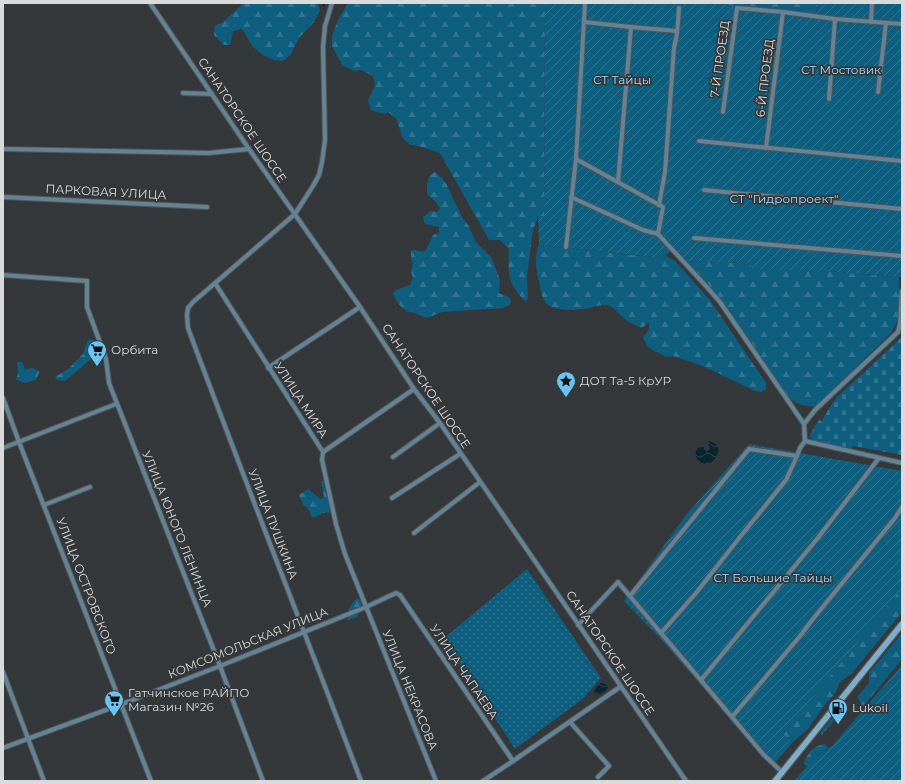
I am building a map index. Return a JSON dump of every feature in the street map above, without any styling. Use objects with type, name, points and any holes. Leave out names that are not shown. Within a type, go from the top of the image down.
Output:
[{"type":"main road","points":[[775,781],[902,624]]},
{"type":"street","name":"САНАТОРСКОЕ ШОССЕ","points":[[150,3],[249,149],[360,307],[414,389],[440,423],[686,781]]},
{"type":"street","name":"УЛИЦА ПУШКИНА","points":[[332,3],[325,26],[323,47],[325,140],[319,175],[295,214],[193,302],[188,308],[187,315],[188,328],[361,781]]},
{"type":"street","points":[[566,246],[576,159],[584,3]]},
{"type":"street","points":[[871,22],[872,3]]},
{"type":"street","points":[[659,205],[665,172],[674,48],[679,8]]},
{"type":"street","name":"7-Й ПРОЕЗД","points":[[723,112],[737,8],[783,12]]},
{"type":"street","points":[[783,12],[835,19],[902,24]]},
{"type":"street","name":"6-Й ПРОЕЗД","points":[[766,148],[783,12]]},
{"type":"street","points":[[829,99],[835,19]]},
{"type":"street","points":[[584,22],[677,31]]},
{"type":"street","points":[[878,92],[886,23]]},
{"type":"street","points":[[618,182],[631,27]]},
{"type":"street","points":[[183,93],[212,94]]},
{"type":"street","points":[[699,141],[902,161]]},
{"type":"street","points":[[3,149],[209,153],[249,149]]},
{"type":"street","points":[[576,159],[663,207],[658,234]]},
{"type":"street","points":[[704,190],[902,209]]},
{"type":"street","name":"ПАРКОВАЯ УЛИЦА","points":[[3,197],[207,207]]},
{"type":"street","points":[[571,197],[643,230],[658,234],[720,302],[804,424],[805,441],[800,448],[786,480],[696,593],[661,633]]},
{"type":"street","points":[[694,238],[902,256]]},
{"type":"street","name":"УЛИЦА ЮНОГО ЛЕНИНЦА","points":[[3,275],[87,281],[87,307],[106,359],[109,383],[116,404],[220,666],[263,781]]},
{"type":"street","name":"УЛИЦА МИРА","points":[[215,283],[323,452],[322,460],[336,524],[345,554],[366,607]]},
{"type":"street","points":[[804,424],[815,410],[898,332],[900,324],[902,291]]},
{"type":"street","points":[[268,368],[360,307]]},
{"type":"street","points":[[323,452],[414,389]]},
{"type":"street","name":"УЛИЦА ОСТРОВСКОГО","points":[[3,398],[151,781]]},
{"type":"street","points":[[3,448],[116,404]]},
{"type":"street","points":[[393,457],[440,423]]},
{"type":"street","points":[[805,441],[902,463]]},
{"type":"street","points":[[630,596],[749,449],[797,456]]},
{"type":"street","points":[[392,498],[460,454]]},
{"type":"street","points":[[701,680],[817,539],[879,458]]},
{"type":"street","points":[[414,532],[480,482]]},
{"type":"street","points":[[44,505],[90,487]]},
{"type":"street","points":[[732,717],[800,636],[895,518],[902,507]]},
{"type":"street","points":[[578,625],[618,582],[764,755],[782,772]]},
{"type":"street","name":"УЛИЦА ЧАПАЕВА","points":[[366,607],[392,594],[396,593],[400,595],[513,761]]},
{"type":"street","name":"КОМСОМОЛЬСКАЯ УЛИЦА","points":[[3,748],[220,666],[366,607]]},
{"type":"street","name":"УЛИЦА НЕКРАСОВА","points":[[366,607],[436,781]]},
{"type":"street","points":[[3,672],[44,781]]},
{"type":"street","points":[[484,781],[620,687]]},
{"type":"street","points":[[570,722],[609,766],[598,777]]},
{"type":"green space","points":[[244,3],[317,3],[320,10],[314,22],[299,38],[291,54],[283,61],[274,60],[263,55],[253,47],[242,29],[233,31],[230,45],[224,45],[214,35],[215,25],[222,23]]},
{"type":"green space","points":[[348,3],[545,3],[544,216],[538,216],[533,230],[527,276],[528,298],[526,302],[515,289],[510,277],[509,249],[500,240],[489,240],[440,153],[411,145],[403,139],[396,118],[389,113],[383,114],[371,110],[368,101],[375,85],[373,76],[361,70],[354,71],[342,65],[332,46],[332,36],[338,20]]},
{"type":"green space","points":[[545,3],[706,3],[816,14],[818,3],[902,3],[902,277],[826,271],[752,269],[750,263],[685,261],[672,249],[661,258],[539,245],[538,216],[544,216]]},
{"type":"green space","points":[[706,3],[818,3],[816,14]]},
{"type":"green space","points":[[435,172],[447,185],[476,242],[491,257],[500,280],[499,293],[509,297],[511,301],[509,305],[503,308],[442,312],[427,318],[412,312],[408,312],[401,306],[393,294],[396,290],[410,285],[413,278],[411,272],[413,264],[411,250],[422,252],[426,250],[433,235],[439,233],[439,227],[425,224],[423,217],[431,211],[438,212],[440,208],[427,194],[427,184],[430,175]]},
{"type":"green space","points":[[539,245],[661,258],[665,255],[675,261],[710,300],[766,383],[766,389],[761,392],[755,391],[703,366],[673,356],[667,357],[654,351],[648,347],[643,338],[649,329],[649,322],[642,328],[626,320],[610,306],[603,305],[573,310],[551,307],[545,302],[537,273],[536,259]]},
{"type":"green space","points":[[685,261],[750,263],[899,277],[899,313],[896,324],[891,333],[815,407],[802,405],[788,398],[720,301]]},
{"type":"green space","points":[[902,337],[902,455],[853,446],[851,450],[811,442],[812,438],[809,436],[819,420],[822,421],[837,397]]},
{"type":"green space","points":[[88,340],[94,340],[97,350],[92,358],[65,381],[56,380],[55,377],[68,369],[83,354]]},
{"type":"green space","points":[[17,362],[22,362],[25,370],[32,368],[40,371],[36,380],[24,383],[16,379],[18,373]]},
{"type":"green space","name":"СТ Большие Тайцы","points":[[749,444],[902,471],[902,588],[783,734],[793,742],[772,766],[660,638],[624,601],[686,515]]},
{"type":"green space","points":[[321,481],[323,481],[330,508],[329,513],[322,513],[313,518],[307,507],[304,506],[299,495],[308,489],[320,499],[324,498]]},
{"type":"green space","points":[[527,569],[601,678],[584,698],[515,749],[443,639]]},
{"type":"green space","points":[[902,585],[902,612],[853,672],[839,683],[833,696],[808,729],[793,742],[783,734]]},
{"type":"green space","points":[[356,599],[361,600],[362,606],[357,617],[349,620],[347,619],[349,608]]},
{"type":"green space","points":[[902,633],[902,659],[863,707],[857,697],[869,683],[869,673]]},
{"type":"green space","points":[[902,665],[902,781],[794,781],[815,757],[833,745]]},
{"type":"green space","points":[[841,709],[842,711],[822,735],[821,732]]},
{"type":"green space","points":[[825,744],[828,748],[815,757],[807,766],[804,764],[812,750]]},
{"type":"water","points":[[709,441],[718,447],[718,453],[713,461],[708,464],[700,461],[695,454],[701,446],[703,446],[706,452],[708,451],[710,449],[708,443]]},
{"type":"water","points":[[600,683],[604,683],[608,688],[601,694],[595,694],[594,691]]},
{"type":"place","name":"Орбита","points":[[97,367]]},
{"type":"place","name":"ДОТ Та-5 КрУР","points":[[566,398]]},
{"type":"place","name":"Гатчинское РАЙПО Магазин №26","points":[[114,717]]},
{"type":"place","name":"Lukoil","points":[[838,725]]},
{"type":"park label","name":"СТ Мостовик","points":[[841,70]]},
{"type":"park label","name":"СТ Тайцы","points":[[622,80]]},
{"type":"park label","name":"СТ \"Гидропроект\"","points":[[784,199]]}]
